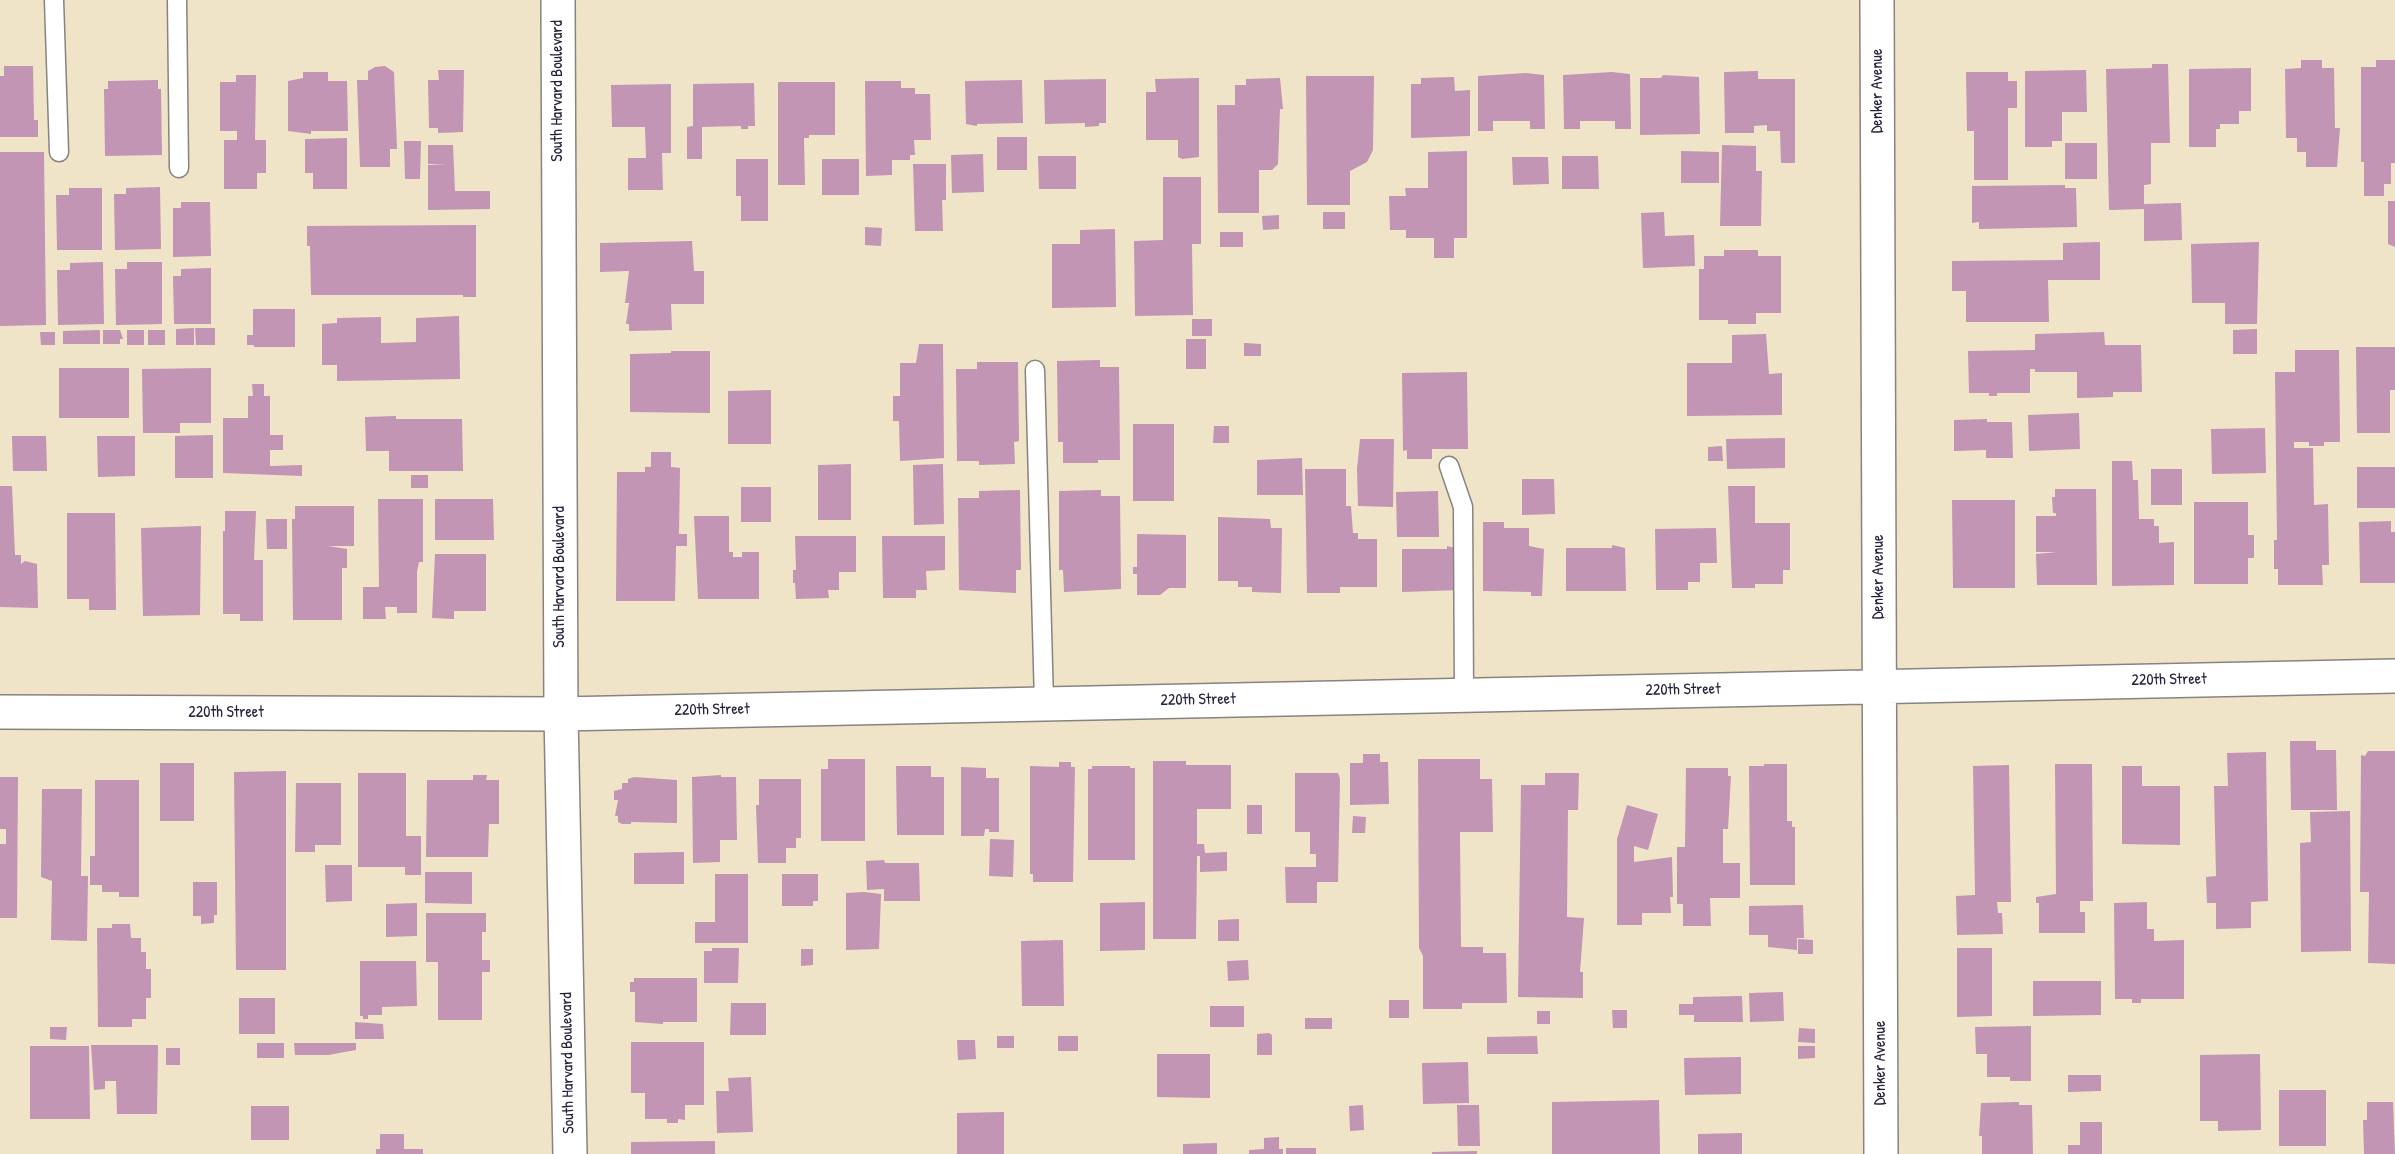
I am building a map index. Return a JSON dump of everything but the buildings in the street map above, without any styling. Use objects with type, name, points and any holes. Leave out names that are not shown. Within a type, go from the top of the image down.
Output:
[{"type":"street","name":"South Harvard Boulevard","points":[[558,0],[561,714],[570,1154]]},
{"type":"street","name":"Denker Avenue","points":[[1877,0],[1881,1154]]},
{"type":"street","name":"220th Street","points":[[0,712],[561,714],[2395,676]]},
{"type":"lane","points":[[54,0],[58,152]]},
{"type":"lane","points":[[177,0],[179,168]]},
{"type":"lane","points":[[1035,370],[1044,703]]},
{"type":"lane","points":[[1449,466],[1460,493],[1463,515],[1464,694]]}]
